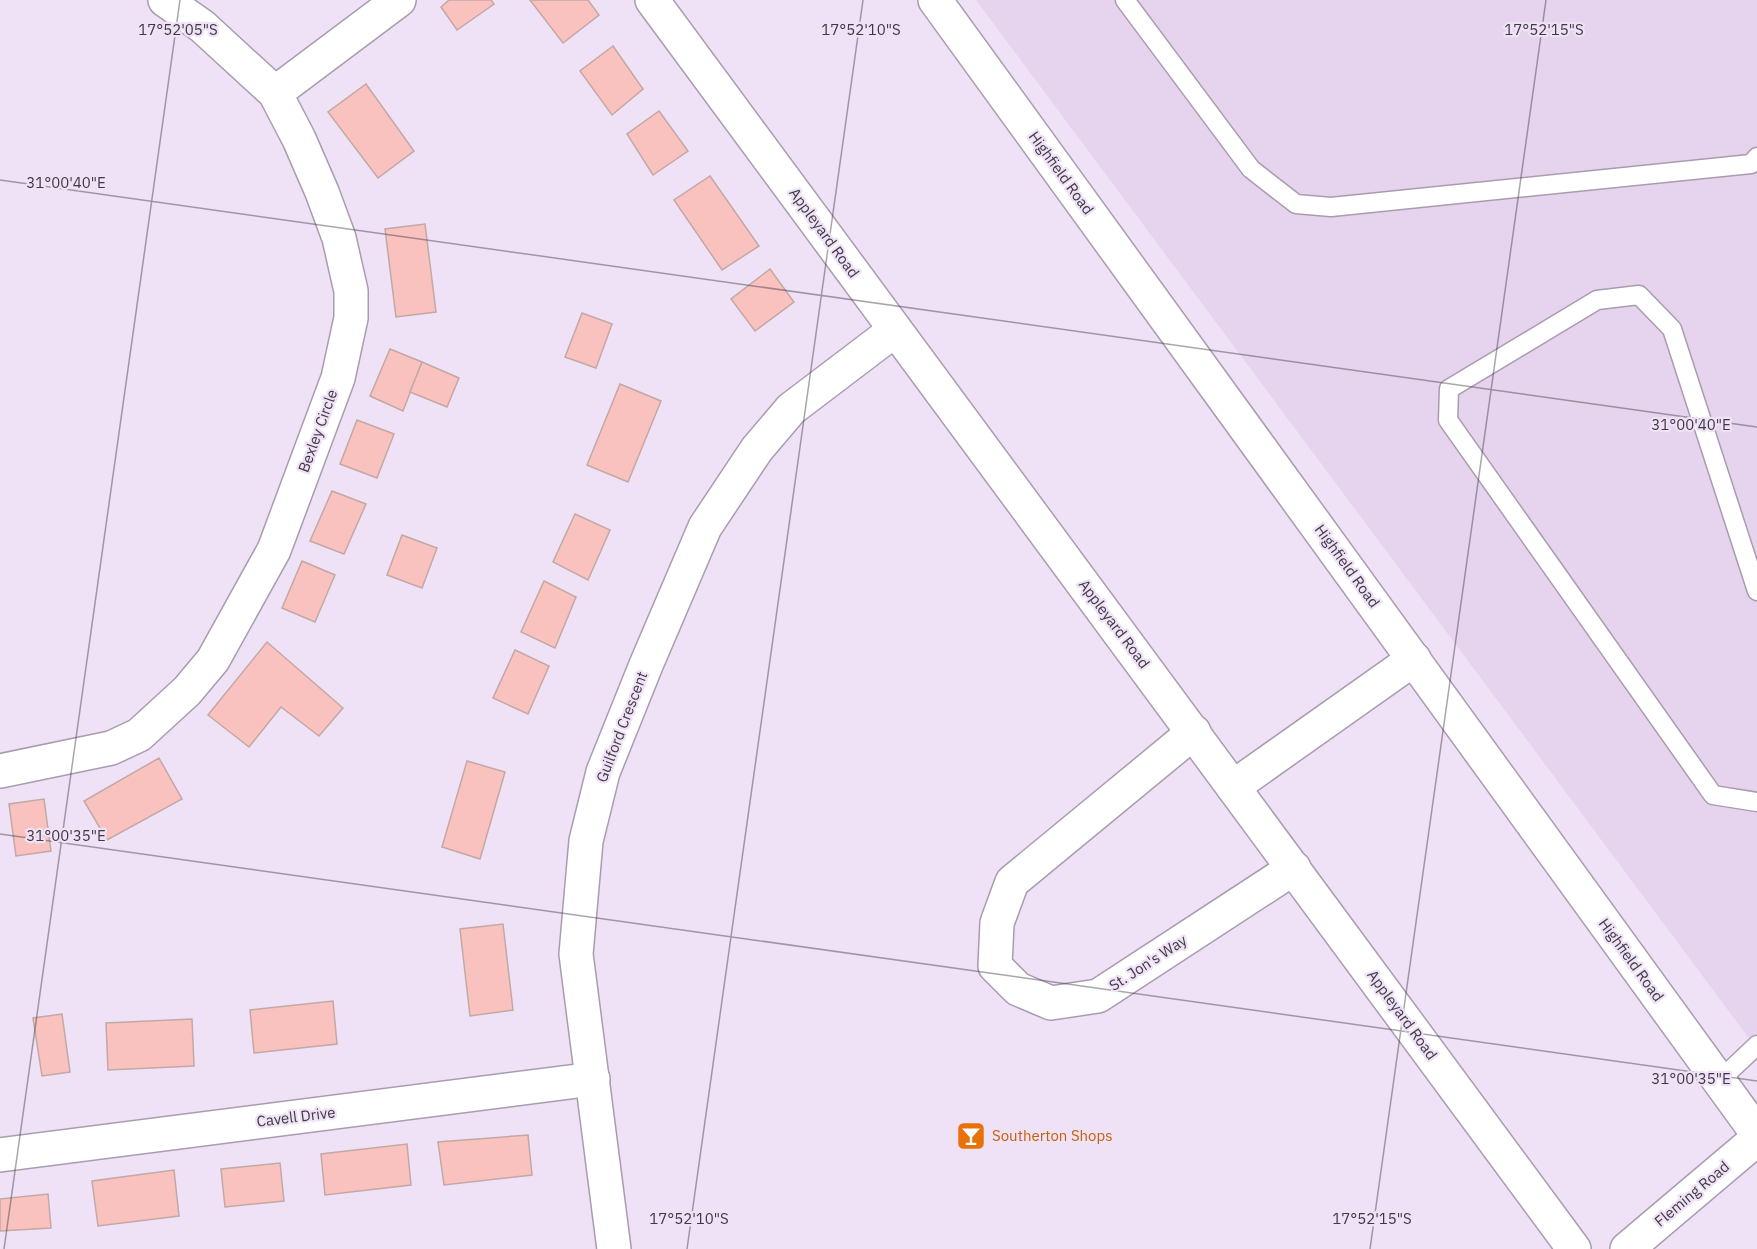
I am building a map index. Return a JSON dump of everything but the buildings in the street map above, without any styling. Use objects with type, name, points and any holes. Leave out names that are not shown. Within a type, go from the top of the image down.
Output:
[{"type":"street","name":"Bexley Circle","points":[[0,771],[111,748],[139,735],[187,691],[213,660],[274,550],[338,378],[351,318],[351,291],[339,238],[299,139],[275,93],[202,26],[165,0]]},
{"type":"street","points":[[275,93],[399,0]]},
{"type":"street","name":"Appleyard Road","points":[[652,0],[1574,1249]]},
{"type":"street","name":"Highfield Road","points":[[935,0],[1757,1133]]},
{"type":"street","name":"Guilford Crescent","points":[[614,1249],[576,954],[586,841],[603,772],[705,528],[757,448],[791,409],[895,330]]},
{"type":"street","points":[[1233,787],[1414,659]]},
{"type":"street","name":"St. Jon's Way","points":[[1194,732],[1012,882],[997,923],[995,966],[1018,989],[1051,1003],[1098,996],[1294,868]]},
{"type":"street","name":"Cavell Drive","points":[[1,1148],[593,1079]]},
{"type":"street","name":"Fleming Road","points":[[1628,1249],[1757,1139]]},
{"type":"lane","points":[[1125,0],[1251,169],[1296,204],[1331,207],[1751,164],[1757,157]]},
{"type":"lane","points":[[1757,591],[1672,330],[1639,295],[1597,300],[1449,389],[1448,420],[1713,795],[1757,802]]},
{"type":"lane","points":[[1719,1082],[1757,1046]]},
{"type":"shaded area","points":[[976,0],[1757,0],[1757,1049]]},
{"type":"place","name":"Southerton Shops","points":[[971,1136]]}]
